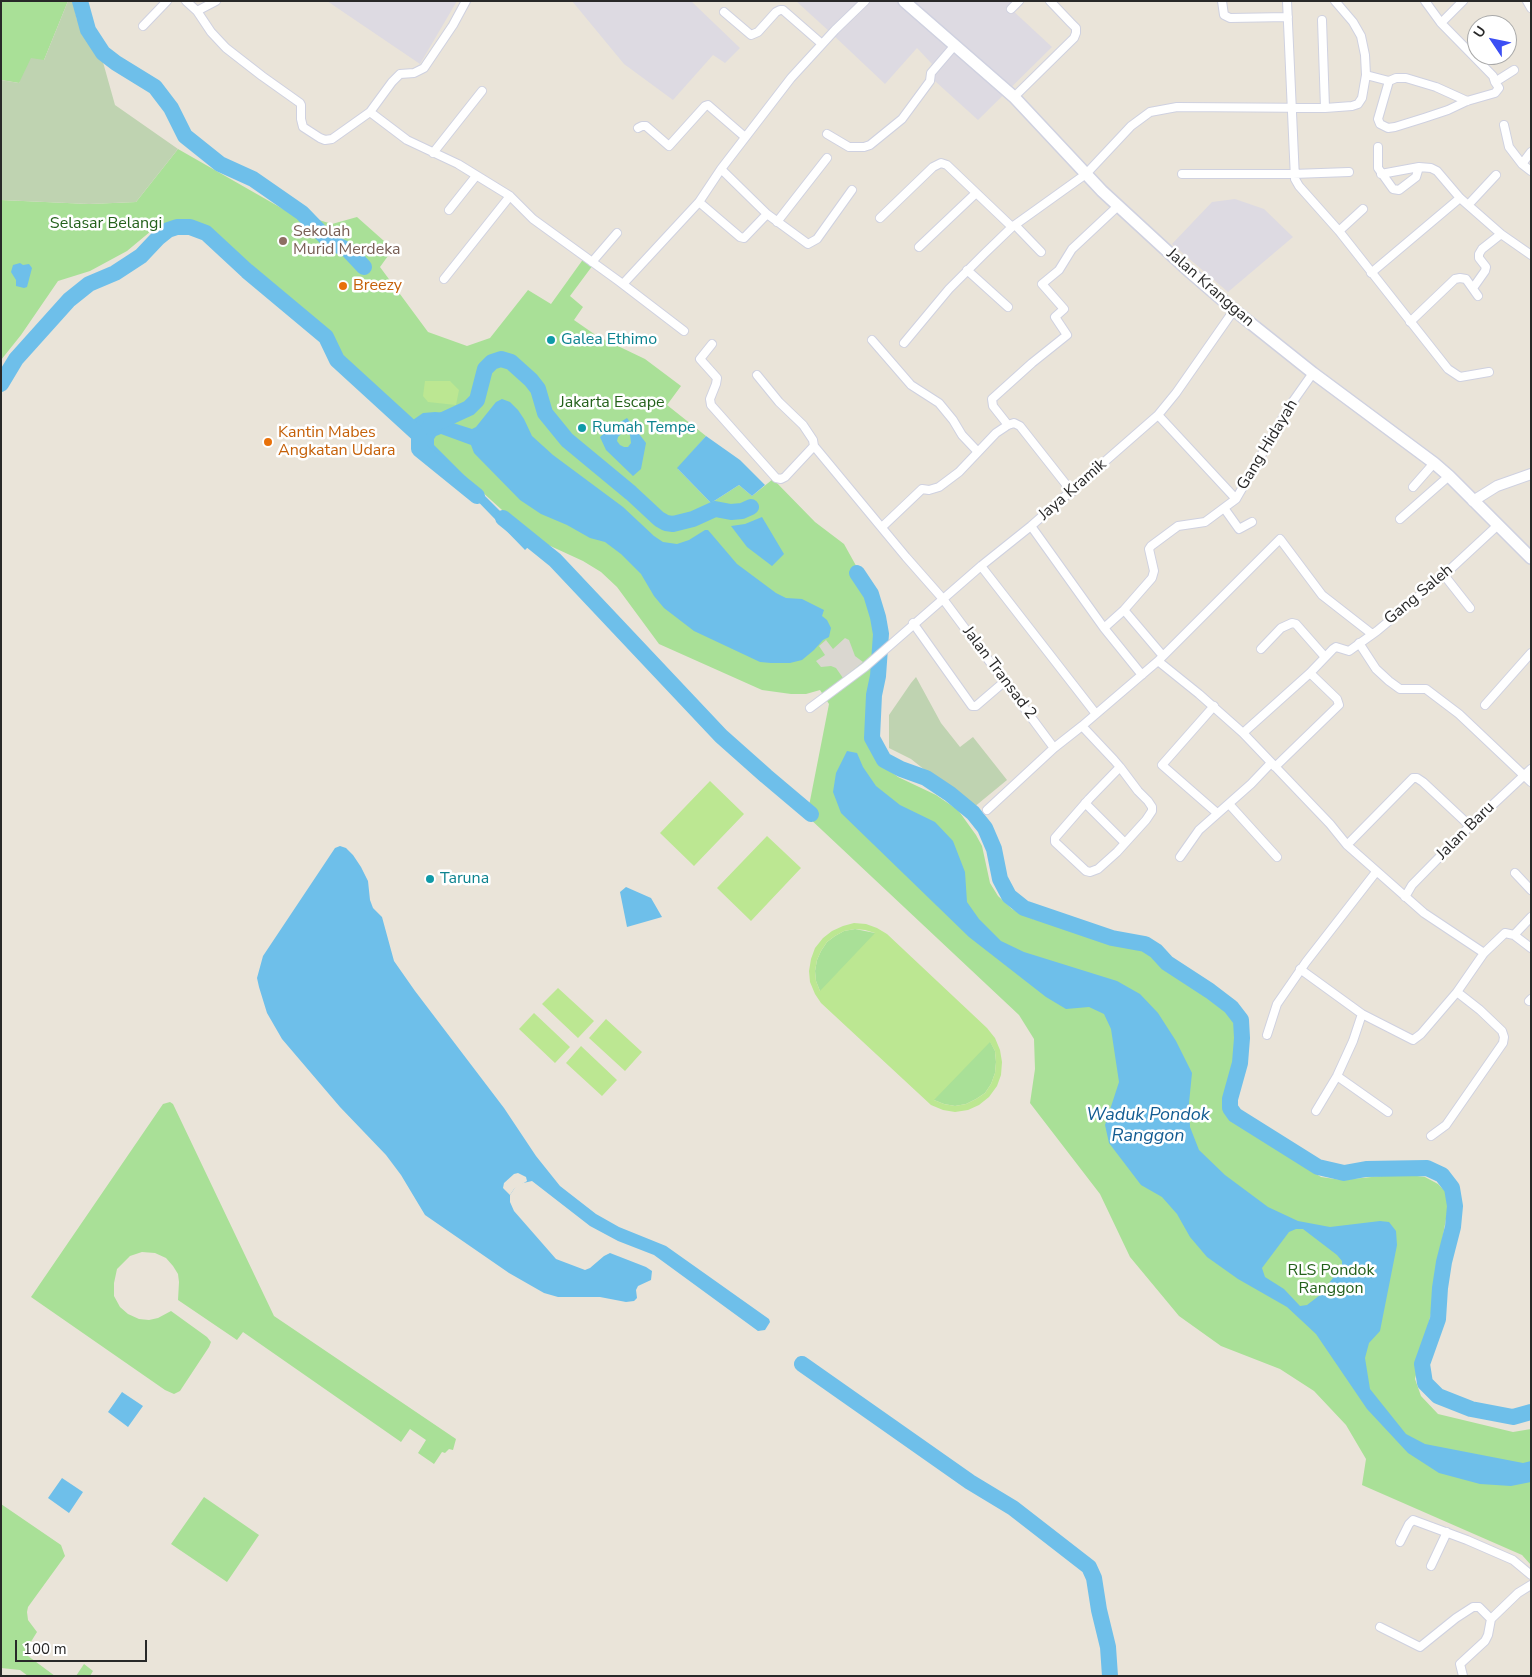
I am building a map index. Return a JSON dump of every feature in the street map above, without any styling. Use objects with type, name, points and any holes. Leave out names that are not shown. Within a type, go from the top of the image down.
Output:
[{"type":"main road","name":"Jalan Kranggan","points":[[904,1],[1014,97],[1118,206],[1234,310],[1313,373],[1434,463],[1498,526],[1528,551]]},
{"type":"street","points":[[144,26],[167,1]]},
{"type":"street","points":[[186,1],[197,11],[211,32],[226,48],[300,103],[303,127],[325,140],[332,139],[370,112],[400,74],[417,72],[427,65],[466,1]]},
{"type":"street","points":[[197,11],[216,1]]},
{"type":"street","points":[[623,284],[700,202],[721,169],[791,78],[865,1]]},
{"type":"street","points":[[1011,9],[1019,1]]},
{"type":"street","points":[[1014,97],[1074,38],[1076,33],[1076,28],[1072,23],[1050,1]]},
{"type":"street","points":[[1222,1],[1224,15],[1230,18],[1288,18]]},
{"type":"street","points":[[1287,1],[1294,174],[1299,186],[1340,231],[1448,369],[1460,377],[1489,372]]},
{"type":"street","points":[[904,343],[924,317],[967,270],[1014,226],[1086,174],[1132,126],[1150,112],[1177,107],[1325,108],[1358,104],[1362,98],[1366,74],[1361,36],[1354,22],[1336,1]]},
{"type":"street","points":[[1389,81],[1378,119],[1380,124],[1388,128],[1448,110],[1467,101],[1498,92],[1500,88],[1493,76],[1441,23],[1425,1]]},
{"type":"street","points":[[1441,23],[1463,1]]},
{"type":"street","points":[[1527,1],[1531,8]]},
{"type":"street","points":[[724,12],[751,35],[758,32],[776,12],[783,10],[822,44]]},
{"type":"street","points":[[1322,20],[1325,108]]},
{"type":"street","points":[[827,134],[849,147],[864,148],[870,145],[902,119],[930,81],[931,73],[955,45]]},
{"type":"street","points":[[1495,82],[1514,70]]},
{"type":"street","points":[[1366,74],[1389,81],[1396,78],[1406,78],[1436,87],[1467,101]]},
{"type":"street","points":[[433,153],[482,91]]},
{"type":"street","points":[[638,128],[646,126],[669,146],[708,105],[746,137]]},
{"type":"street","points":[[370,112],[407,140],[458,164],[510,196],[533,219],[684,331]]},
{"type":"street","points":[[1504,125],[1509,147],[1522,164],[1531,171]]},
{"type":"street","points":[[1378,147],[1377,162],[1381,174],[1393,189],[1399,190],[1416,177],[1419,167]]},
{"type":"street","points":[[1522,164],[1531,152]]},
{"type":"street","points":[[777,222],[826,158]]},
{"type":"street","points":[[880,218],[938,164],[947,165],[1041,252]]},
{"type":"street","points":[[1381,174],[1419,167],[1431,168],[1437,171],[1460,198],[1501,234],[1531,256]]},
{"type":"street","points":[[721,169],[767,214],[805,243],[812,244],[817,239],[852,190]]},
{"type":"street","points":[[1182,174],[1349,172]]},
{"type":"street","points":[[1469,204],[1496,175]]},
{"type":"street","points":[[449,210],[476,176]]},
{"type":"street","points":[[919,247],[976,193]]},
{"type":"street","points":[[444,279],[510,196]]},
{"type":"street","points":[[1371,273],[1460,198]]},
{"type":"street","points":[[700,202],[740,237],[746,238],[767,214]]},
{"type":"street","points":[[1008,425],[993,406],[992,399],[1067,335],[1054,317],[1064,309],[1042,284],[1059,270],[1072,249],[1118,206]]},
{"type":"street","points":[[1340,231],[1363,209]]},
{"type":"street","points":[[592,262],[617,233]]},
{"type":"street","points":[[1473,288],[1486,267],[1479,254],[1482,249],[1501,234]]},
{"type":"street","points":[[967,270],[1008,308]]},
{"type":"street","points":[[1410,322],[1455,279],[1466,279],[1478,296]]},
{"type":"street","name":"Jaya Kramik","points":[[810,708],[873,659],[981,566],[1032,526],[1158,415],[1176,393],[1234,310]]},
{"type":"street","points":[[872,340],[911,385],[939,403],[962,435],[978,452]]},
{"type":"street","points":[[712,344],[700,359],[717,378],[710,399],[711,406],[776,478],[781,479],[785,477],[814,446]]},
{"type":"street","name":"Gang Hidayah","points":[[1104,628],[1124,610],[1152,578],[1154,571],[1149,550],[1151,546],[1178,526],[1205,522],[1236,499],[1289,407],[1313,373]]},
{"type":"street","name":"Jalan Transad 2","points":[[756,375],[808,432],[814,446],[943,599],[1054,748]]},
{"type":"street","points":[[1158,415],[1236,499]]},
{"type":"street","points":[[882,527],[922,489],[939,488],[959,472],[996,433],[1014,423],[1020,426],[1072,492]]},
{"type":"street","points":[[1413,487],[1434,463]]},
{"type":"street","points":[[1473,501],[1497,486],[1531,474]]},
{"type":"street","points":[[1400,519],[1449,476]]},
{"type":"street","points":[[1224,508],[1240,529],[1252,522]]},
{"type":"street","points":[[1032,526],[1104,628],[1142,674]]},
{"type":"street","name":"Gang Saleh","points":[[1161,658],[1280,539],[1322,595],[1372,634],[1444,575],[1498,526]]},
{"type":"street","points":[[981,566],[1096,714]]},
{"type":"street","points":[[1444,575],[1470,608]]},
{"type":"street","points":[[1124,610],[1161,658],[1243,733],[1330,824],[1347,846],[1424,913],[1484,953]]},
{"type":"street","points":[[913,623],[972,706],[976,706],[1004,682]]},
{"type":"street","points":[[1261,649],[1281,628],[1292,623],[1296,624],[1325,657]]},
{"type":"street","points":[[1243,733],[1336,647],[1349,651],[1372,634]]},
{"type":"street","points":[[1359,643],[1376,669],[1400,689],[1426,689],[1459,714],[1531,782]]},
{"type":"street","points":[[1485,705],[1531,653]]},
{"type":"street","points":[[987,810],[1054,748],[1161,658]]},
{"type":"street","points":[[1180,857],[1199,830],[1339,705],[1337,699],[1310,673]]},
{"type":"street","points":[[1214,706],[1162,765],[1217,813]]},
{"type":"street","points":[[1082,726],[1120,767],[1152,807],[1150,815],[1125,843],[1098,869],[1090,872],[1086,871],[1055,842],[1055,838],[1085,803],[1120,767]]},
{"type":"street","name":"Jalan Baru","points":[[1405,897],[1412,885],[1470,826],[1531,769]]},
{"type":"street","points":[[1347,846],[1413,778],[1423,782],[1470,826]]},
{"type":"street","points":[[1085,803],[1125,843]]},
{"type":"street","points":[[1229,804],[1277,856]]},
{"type":"street","points":[[1267,1035],[1277,1004],[1300,969],[1376,872]]},
{"type":"street","points":[[1515,873],[1531,890]]},
{"type":"street","points":[[1514,935],[1531,917]]},
{"type":"street","points":[[1300,969],[1362,1014],[1413,1040],[1421,1034],[1456,992],[1484,953],[1505,933],[1514,935],[1531,948]]},
{"type":"street","points":[[1431,1136],[1446,1125],[1503,1043],[1502,1031],[1480,1010],[1456,992]]},
{"type":"street","points":[[1316,1111],[1337,1076],[1362,1014]]},
{"type":"street","points":[[1337,1076],[1388,1112]]},
{"type":"street","points":[[1400,1542],[1413,1520],[1513,1560],[1531,1575]]},
{"type":"street","points":[[1431,1566],[1447,1532]]},
{"type":"street","points":[[1463,1676],[1460,1664],[1485,1641],[1491,1619],[1512,1598],[1531,1585]]},
{"type":"street","points":[[1380,1627],[1407,1642],[1423,1647],[1456,1618],[1473,1607],[1480,1607],[1491,1619]]},
{"type":"shaded area","points":[[327,1],[457,1],[420,64]]},
{"type":"shaded area","points":[[572,1],[691,1],[740,48],[725,63],[713,55],[673,100],[624,64]]},
{"type":"shaded area","points":[[796,1],[1016,1],[1010,8],[1052,47],[978,120],[926,73],[932,64],[917,48],[885,84]]},
{"type":"shaded area","points":[[1235,199],[1264,209],[1293,237],[1228,292],[1172,244],[1212,202]]},
{"type":"shaded area","points":[[845,638],[849,640],[855,656],[863,662],[843,678],[836,668],[831,666],[821,667],[816,661],[825,655],[819,646],[826,640],[833,649]]},
{"type":"green space","points":[[2,1],[68,1],[44,60],[19,83],[1,80]]},
{"type":"green space","points":[[68,1],[73,1],[77,20],[101,55],[115,105],[178,149],[136,202],[89,204],[1,200],[1,80],[19,83],[31,58],[44,60]]},
{"type":"green space","name":"RLS Pondok Ranggon","points":[[178,149],[283,209],[332,224],[357,217],[393,249],[380,267],[428,332],[467,346],[490,338],[528,290],[551,304],[584,258],[593,265],[570,296],[583,307],[574,320],[597,336],[645,359],[681,386],[667,405],[706,436],[678,469],[711,503],[739,485],[752,496],[773,479],[815,522],[844,544],[859,571],[853,576],[870,602],[877,633],[869,741],[873,751],[885,767],[898,777],[936,795],[958,810],[982,846],[990,883],[998,896],[1012,909],[1033,919],[1141,946],[1149,950],[1168,969],[1227,1009],[1237,1023],[1238,1038],[1233,1077],[1226,1097],[1226,1109],[1233,1118],[1308,1169],[1321,1177],[1342,1180],[1401,1174],[1425,1177],[1438,1184],[1447,1193],[1448,1208],[1437,1268],[1433,1305],[1415,1379],[1421,1396],[1438,1414],[1513,1432],[1531,1429],[1531,1565],[1522,1555],[1362,1485],[1366,1459],[1346,1425],[1314,1391],[1280,1369],[1221,1346],[1179,1316],[1130,1257],[1100,1194],[1030,1103],[1035,1069],[1034,1039],[1019,1015],[807,816],[829,704],[820,690],[806,694],[791,694],[762,690],[659,644],[617,587],[601,572],[583,561],[546,544],[523,529],[459,471],[410,422],[402,419],[387,406],[205,229],[177,220],[157,226],[127,251],[90,271],[58,281],[21,335],[1,360],[1,200],[89,204],[136,202]]},
{"type":"green space","points":[[425,381],[450,381],[459,390],[456,405],[428,402],[423,396]]},
{"type":"green space","points":[[916,677],[941,723],[960,747],[973,737],[1007,780],[973,808],[911,759],[889,748],[889,715]]},
{"type":"green space","points":[[710,781],[744,814],[694,866],[660,833]]},
{"type":"green space","points":[[767,836],[801,868],[751,921],[717,888]]},
{"type":"green space","points":[[854,923],[866,924],[887,934],[987,1028],[995,1038],[1002,1062],[1001,1075],[997,1086],[989,1097],[979,1105],[968,1110],[955,1112],[931,1105],[821,1003],[810,982],[811,959],[815,948],[823,938],[843,926]],"holes":[[[855,929],[875,933],[820,991],[815,971],[821,951],[827,942],[835,936],[844,931]],[[990,1042],[995,1051],[995,1073],[985,1093],[966,1104],[955,1106],[934,1100]]]},
{"type":"green space","points":[[855,929],[875,933],[990,1041],[995,1051],[995,1073],[985,1093],[966,1104],[955,1106],[934,1100],[820,991],[815,971],[821,951],[827,942],[835,936],[844,931]]},
{"type":"green space","points":[[558,988],[594,1021],[578,1038],[542,1004]]},
{"type":"green space","points":[[534,1013],[570,1047],[555,1063],[519,1029]]},
{"type":"green space","points":[[606,1019],[642,1052],[625,1071],[589,1038]]},
{"type":"green space","points":[[581,1046],[617,1080],[602,1096],[566,1063]]},
{"type":"green space","points":[[170,1102],[173,1104],[274,1316],[456,1439],[453,1450],[449,1449],[445,1453],[442,1452],[434,1464],[418,1453],[426,1440],[410,1429],[401,1442],[243,1332],[237,1340],[178,1300],[178,1274],[166,1258],[155,1253],[142,1252],[130,1256],[117,1269],[114,1296],[120,1307],[128,1314],[139,1319],[149,1320],[158,1318],[171,1311],[207,1337],[211,1342],[180,1391],[174,1394],[165,1390],[31,1297],[163,1104]]},
{"type":"green space","points":[[204,1497],[259,1535],[227,1582],[171,1544]]},
{"type":"green space","points":[[1,1504],[61,1545],[65,1556],[28,1607],[27,1612],[28,1620],[37,1632],[24,1653],[55,1676],[28,1676],[20,1670],[1,1668]]},
{"type":"green space","points":[[84,1664],[93,1671],[90,1676],[76,1676]]},
{"type":"water","points":[[20,263],[23,265],[29,264],[32,268],[27,287],[24,288],[16,286],[16,280],[11,272],[13,265]]},
{"type":"water","points":[[502,399],[510,402],[518,410],[532,436],[553,455],[623,507],[654,536],[663,542],[677,544],[708,530],[737,564],[776,593],[786,598],[802,599],[824,610],[822,616],[827,620],[831,628],[829,637],[823,640],[802,660],[790,663],[771,663],[760,662],[694,631],[664,608],[654,596],[641,574],[621,554],[605,542],[590,538],[567,525],[541,514],[520,500],[474,453],[471,445],[441,434],[436,436],[434,445],[532,543],[525,550],[423,445],[383,410],[387,406],[402,419],[410,422],[423,413],[448,413],[450,422],[472,429],[476,427],[496,402]]},
{"type":"water","points":[[627,418],[646,443],[641,469],[633,476],[606,450],[600,437]],"holes":[[[626,433],[630,435],[631,443],[628,447],[620,445],[617,441],[621,434]]]},
{"type":"water","points":[[706,436],[740,460],[765,485],[752,496],[739,485],[711,503],[677,468]]},
{"type":"water","points":[[762,517],[784,554],[772,566],[747,547],[731,526],[745,524]]},
{"type":"water","name":"Waduk Pondok Ranggon","points":[[847,751],[857,753],[863,767],[876,786],[900,805],[935,822],[953,841],[965,872],[967,902],[979,919],[1001,941],[1024,952],[1117,981],[1140,994],[1158,1013],[1176,1041],[1192,1073],[1189,1103],[1190,1127],[1199,1150],[1225,1175],[1268,1207],[1298,1221],[1330,1227],[1380,1221],[1389,1222],[1396,1231],[1397,1245],[1380,1331],[1369,1343],[1365,1358],[1370,1389],[1406,1434],[1425,1444],[1523,1463],[1531,1461],[1531,1482],[1511,1486],[1480,1484],[1439,1473],[1408,1453],[1367,1409],[1316,1334],[1287,1307],[1238,1279],[1207,1257],[1190,1237],[1177,1214],[1162,1197],[1141,1185],[1109,1143],[1105,1125],[1119,1082],[1111,1029],[1104,1014],[1089,1007],[1066,1009],[1046,997],[969,937],[841,813],[833,792],[836,773]],"holes":[[[1303,1229],[1337,1255],[1342,1261],[1342,1266],[1320,1295],[1307,1305],[1300,1306],[1284,1289],[1265,1277],[1262,1268],[1289,1232]]]},
{"type":"water","points":[[340,846],[346,848],[353,855],[368,881],[370,900],[373,908],[382,917],[394,961],[504,1108],[536,1156],[560,1186],[596,1214],[619,1227],[666,1246],[769,1319],[770,1322],[765,1330],[758,1331],[654,1255],[618,1241],[590,1226],[532,1181],[519,1184],[510,1195],[510,1202],[514,1211],[556,1259],[585,1270],[610,1253],[652,1271],[651,1280],[638,1286],[636,1290],[637,1298],[634,1301],[626,1302],[600,1297],[558,1297],[544,1293],[509,1273],[425,1215],[401,1175],[386,1155],[340,1107],[282,1039],[267,1013],[259,987],[257,978],[263,956],[335,848]]},
{"type":"water","points":[[626,887],[651,898],[662,917],[627,927],[620,892]]},
{"type":"water","points":[[122,1392],[143,1406],[128,1427],[108,1412]]},
{"type":"water","points":[[62,1478],[83,1492],[69,1513],[48,1498]]},
{"type":"pier","points":[[518,1173],[526,1177],[527,1181],[514,1189],[510,1195],[503,1188],[504,1183],[514,1174]]},
{"type":"waterway","points":[[80,1],[88,30],[103,53],[155,87],[171,108],[185,136],[220,164],[253,179],[302,213],[330,242],[348,250],[364,267]]},
{"type":"waterway","points":[[1,384],[16,359],[69,300],[89,284],[115,273],[141,256],[168,230],[177,227],[190,227],[206,233],[247,271],[326,337],[337,360],[419,435],[419,449],[477,496]]},
{"type":"waterway","points":[[430,426],[469,408],[477,400],[485,369],[492,362],[501,359],[511,362],[531,380],[538,389],[545,413],[567,440],[659,519],[673,524],[693,519],[715,509],[731,512],[742,511],[751,507]]},
{"type":"waterway","points":[[503,518],[555,560],[721,736],[811,814]]},
{"type":"waterway","points":[[857,573],[871,594],[881,634],[878,676],[874,695],[872,738],[884,760],[901,769],[926,778],[950,794],[973,813],[985,828],[994,849],[1000,879],[1009,896],[1024,908],[1112,938],[1145,944],[1156,951],[1167,963],[1231,1007],[1241,1020],[1242,1038],[1240,1063],[1230,1099],[1230,1108],[1235,1115],[1318,1167],[1344,1173],[1366,1169],[1427,1168],[1442,1175],[1452,1188],[1455,1206],[1453,1227],[1444,1262],[1440,1288],[1438,1319],[1422,1364],[1425,1383],[1438,1396],[1471,1409],[1513,1417],[1531,1412]]},
{"type":"waterway","points":[[802,1364],[970,1482],[1013,1508],[1089,1567],[1094,1578],[1108,1647],[1110,1676]]},
{"type":"place","name":"Sekolah Murid Merdeka","points":[[283,241]]},
{"type":"place","name":"Breezy","points":[[343,286]]},
{"type":"place","name":"Galea Ethimo","points":[[551,340]]},
{"type":"place","name":"Rumah Tempe","points":[[582,428]]},
{"type":"place","name":"Kantin Mabes Angkatan Udara","points":[[268,442]]},
{"type":"place","name":"Taruna","points":[[430,879]]},
{"type":"park label","name":"Selasar Belangi","points":[[106,224]]},
{"type":"park label","name":"Jakarta Escape","points":[[612,403]]}]
